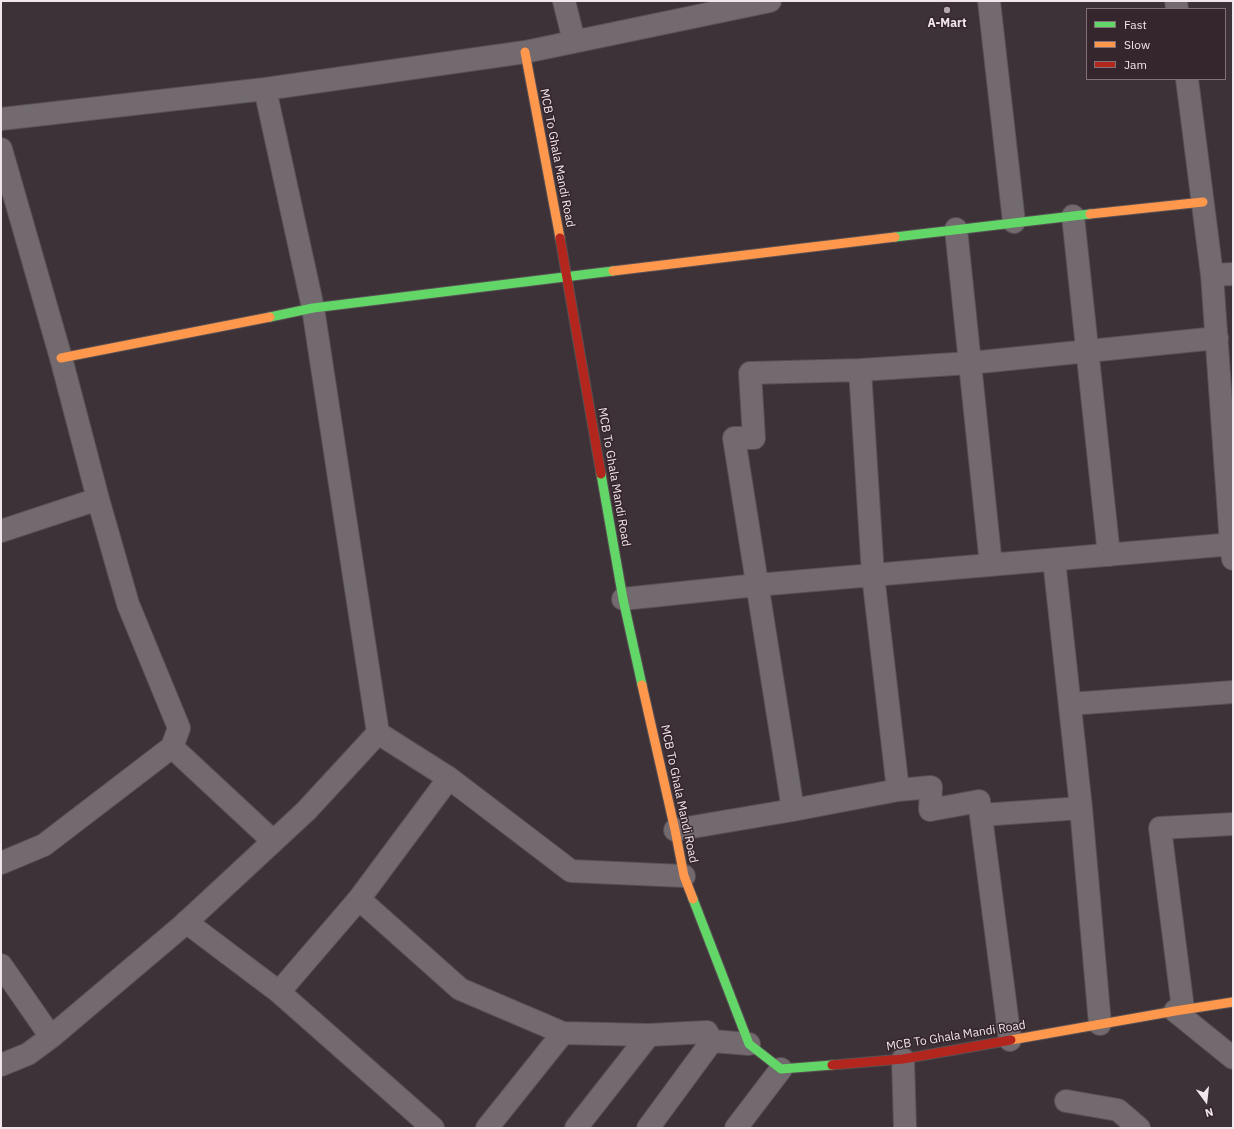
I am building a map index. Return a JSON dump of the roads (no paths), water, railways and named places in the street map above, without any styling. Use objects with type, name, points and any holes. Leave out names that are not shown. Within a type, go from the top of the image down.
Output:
[{"type":"street","points":[[564,1],[574,41]]},
{"type":"street","points":[[1,119],[265,88],[525,52],[770,1]]},
{"type":"street","points":[[990,1],[1014,222]]},
{"type":"street","name":"MCB To Ghala Mandi Road","points":[[525,52],[567,276],[623,599],[684,876],[749,1044]]},
{"type":"street","points":[[623,599],[757,585],[1110,555],[1232,549],[1217,338],[1223,274],[1203,202],[1187,80]]},
{"type":"street","points":[[265,88],[313,308],[378,733],[448,778],[571,871],[684,876]]},
{"type":"street","points":[[1,149],[61,358],[98,500],[128,604],[179,728],[172,747],[44,845],[1,863]]},
{"type":"street","points":[[61,358],[313,308],[1014,222],[1203,202]]},
{"type":"street","points":[[1073,216],[1110,555]]},
{"type":"street","points":[[956,229],[991,565]]},
{"type":"street","points":[[793,810],[734,438],[754,438],[750,373],[860,370],[970,363],[1217,338]]},
{"type":"street","points":[[860,370],[874,575],[898,790]]},
{"type":"street","points":[[1,531],[98,500]]},
{"type":"street","points":[[1054,560],[1070,704],[1100,1024]]},
{"type":"street","points":[[1070,704],[1233,692]]},
{"type":"street","points":[[1,1065],[28,1054],[51,1037],[186,922],[306,811],[378,733]]},
{"type":"street","points":[[172,747],[272,842]]},
{"type":"street","points":[[279,992],[359,899],[448,778]]},
{"type":"street","points":[[675,830],[898,790],[931,787],[930,810],[979,801],[1010,1040]]},
{"type":"street","points":[[981,814],[1080,808]]},
{"type":"street","points":[[1233,824],[1160,828],[1179,1010],[1233,1058]]},
{"type":"street","points":[[359,899],[460,989],[563,1033],[649,1035],[707,1032],[712,1041]]},
{"type":"street","points":[[186,922],[279,992],[433,1128]]},
{"type":"street","points":[[1,965],[51,1037]]},
{"type":"street","name":"MCB To Ghala Mandi Road","points":[[781,1069],[903,1059],[1179,1010],[1233,1002]]},
{"type":"street","points":[[487,1128],[563,1033]]},
{"type":"street","points":[[576,1128],[649,1035]]},
{"type":"street","points":[[712,1041],[749,1044],[781,1069],[736,1128]]},
{"type":"street","points":[[648,1128],[712,1041]]},
{"type":"street","points":[[903,1059],[905,1128]]},
{"type":"street","points":[[1066,1101],[1118,1110],[1140,1128]]},
{"type":"place","name":"A-Mart","points":[[947,10]]}]
